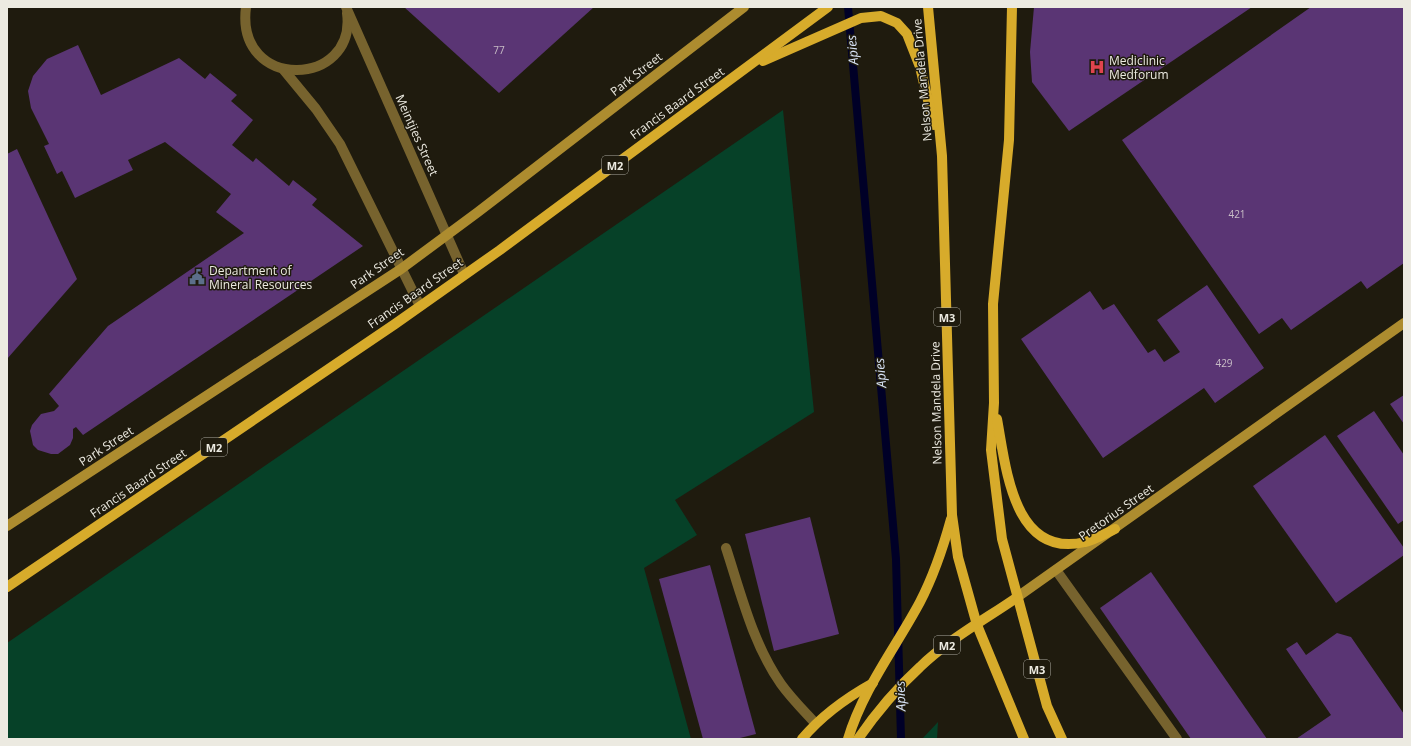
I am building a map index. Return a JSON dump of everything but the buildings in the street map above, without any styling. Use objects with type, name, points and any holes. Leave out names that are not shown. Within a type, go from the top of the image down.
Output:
[{"type":"main road","name":"Francis Baard Street","points":[[7,587],[500,250],[828,7]]},
{"type":"main road","name":"Nelson Mandela Drive","points":[[928,7],[942,156],[952,515],[958,557],[977,625],[1024,739]]},
{"type":"main road","name":"M3","points":[[1012,7],[1008,140],[994,304],[994,403],[991,450],[997,511],[1016,598],[1047,706],[1062,739]]},
{"type":"main road","points":[[746,68],[860,18],[881,16],[897,23],[907,34],[920,67],[942,156]]},
{"type":"main road","points":[[994,403],[1010,490],[1028,524],[1038,535],[1055,543],[1070,544],[1086,542],[1115,528]]},
{"type":"main road","points":[[848,739],[854,720],[873,683],[920,602],[936,569],[952,515]]},
{"type":"main road","name":"Pretorius Street","points":[[858,739],[888,700],[920,667],[944,647],[1016,598]]},
{"type":"main road","points":[[802,739],[815,723],[846,698],[873,683]]},
{"type":"street","points":[[246,7],[246,33],[251,46],[270,64],[283,69],[296,71],[310,70],[333,56],[341,45],[346,33],[348,19],[346,7]]},
{"type":"street","name":"Meintjies Street","points":[[346,7],[464,274]]},
{"type":"street","name":"Park Street","points":[[7,526],[401,269],[744,7]]},
{"type":"street","points":[[283,69],[316,109],[340,144],[420,306]]},
{"type":"street","name":"Pretorius Street","points":[[1016,598],[1404,323]]},
{"type":"street","points":[[726,548],[749,619],[766,660],[781,684],[815,723]]},
{"type":"street","points":[[1056,570],[1177,739]]},
{"type":"green space","points":[[783,110],[814,412],[675,500],[697,535],[644,568],[691,739],[7,739],[7,643]]},
{"type":"green space","points":[[938,722],[937,739],[922,739]]},
{"type":"waterway","name":"Apies","points":[[848,7],[896,559],[901,739]]},
{"type":"place","name":"Mediclinic Medforum","points":[[1097,67]]},
{"type":"place","name":"Department of Mineral Resources","points":[[197,277]]}]
